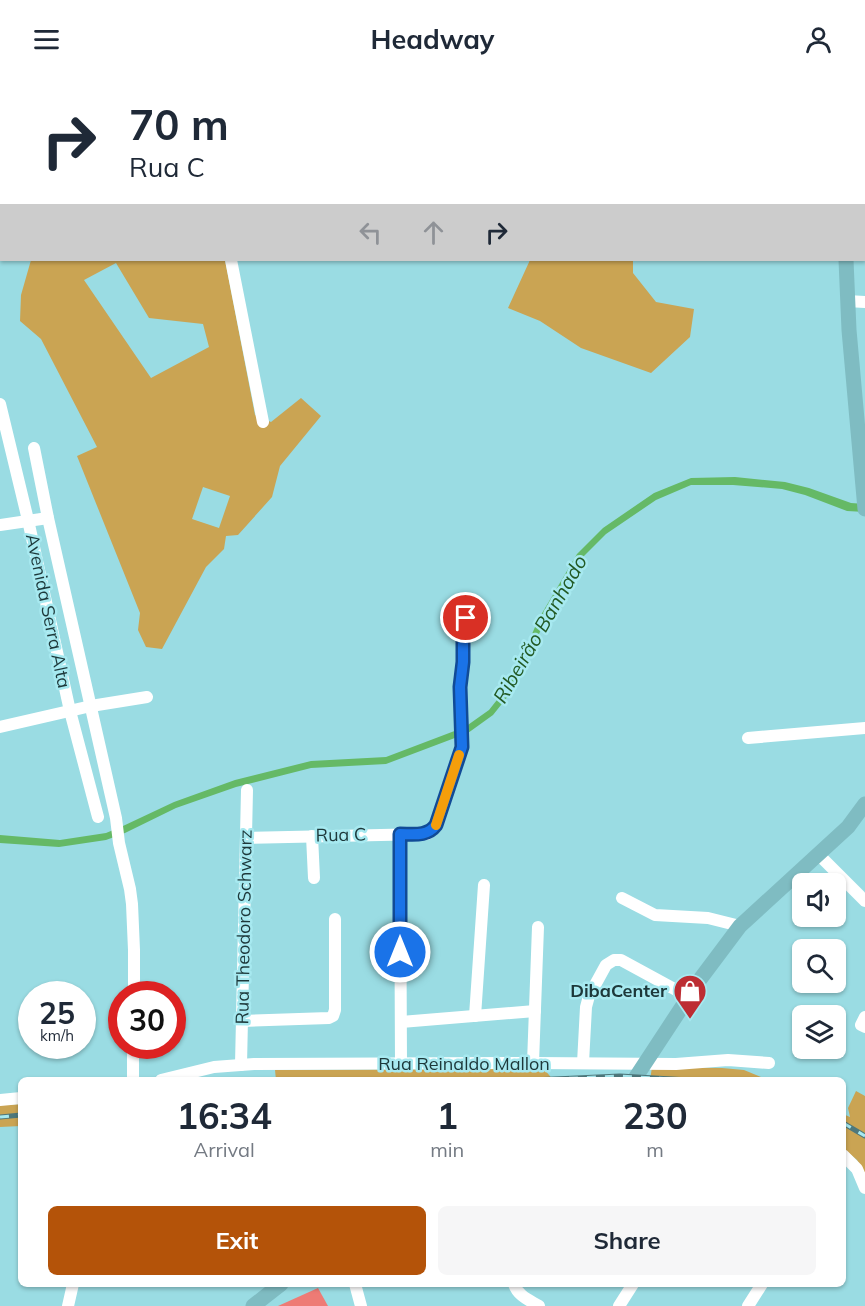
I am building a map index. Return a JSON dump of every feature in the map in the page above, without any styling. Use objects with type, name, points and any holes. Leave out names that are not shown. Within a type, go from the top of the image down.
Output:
[{"type":"main road","points":[[846,261],[847,301],[861,431],[864,503]]},
{"type":"main road","points":[[636,1077],[712,963],[740,926],[848,827],[865,804]]},
{"type":"main road","points":[[253,1306],[277,1287]]},
{"type":"street","points":[[231,261],[263,422]]},
{"type":"street","points":[[847,301],[865,302]]},
{"type":"street","name":"Avenida Serra Alta","points":[[0,404],[70,711],[98,817]]},
{"type":"street","name":"Avenida Serra Alta","points":[[34,448],[130,889],[134,981]]},
{"type":"street","points":[[0,525],[48,518]]},
{"type":"street","name":"Rua C","points":[[246,838],[427,834],[432,830],[436,825],[460,752],[462,722],[460,687],[466,618]]},
{"type":"street","points":[[0,727],[91,706],[147,697]]},
{"type":"street","points":[[748,738],[865,728]]},
{"type":"street","name":"Rua Theodoro Schwarz","points":[[242,1065],[247,790]]},
{"type":"street","points":[[400,834],[401,1064]]},
{"type":"street","points":[[312,836],[314,878]]},
{"type":"street","points":[[819,855],[865,901]]},
{"type":"street","points":[[475,1016],[484,885]]},
{"type":"street","points":[[622,898],[655,915],[708,918],[740,926]]},
{"type":"street","points":[[242,1021],[333,1017],[335,1010],[335,919]]},
{"type":"street","points":[[533,1063],[538,927]]},
{"type":"street","points":[[582,1063],[586,1007],[589,996],[606,965],[614,960],[621,960],[689,997]]},
{"type":"street","points":[[400,1022],[535,1011]]},
{"type":"street","points":[[133,1059],[133,1077]]},
{"type":"street","name":"Rua Reinaldo Mallon","points":[[173,1077],[214,1067],[242,1065],[676,1064],[728,1060],[769,1063]]},
{"type":"street","points":[[0,1100],[18,1098]]},
{"type":"street","points":[[846,1158],[857,1169],[865,1188]]},
{"type":"street","points":[[68,1306],[72,1287]]},
{"type":"street","points":[[356,1287],[361,1306]]},
{"type":"street","points":[[516,1287],[520,1294],[539,1306]]},
{"type":"street","points":[[619,1306],[631,1287]]},
{"type":"street","points":[[748,1306],[760,1287]]},
{"type":"shaded area","points":[[31,261],[225,261],[255,415],[271,422],[301,398],[321,416],[280,466],[272,497],[238,535],[226,536],[224,549],[206,567],[162,649],[146,647],[138,630],[140,613],[77,456],[97,447],[41,339],[20,321],[21,295]],"holes":[[[116,263],[149,318],[203,324],[209,347],[151,378],[84,280]],[[203,487],[230,496],[219,528],[192,519]]]},
{"type":"shaded area","points":[[530,261],[633,261],[633,273],[656,302],[694,309],[690,337],[651,373],[581,348],[540,321],[508,308]]},
{"type":"shaded area","points":[[652,1067],[744,1070],[761,1077],[650,1077]]},
{"type":"shaded area","points":[[534,1069],[545,1070],[551,1077],[276,1077],[275,1070]]},
{"type":"shaded area","points":[[856,1091],[865,1096],[865,1174],[857,1160],[846,1151],[846,1115],[850,1117],[848,1108]]},
{"type":"shaded area","points":[[18,1104],[18,1126],[0,1127],[0,1105]]},
{"type":"water","name":"Ribeirão Banhado","points":[[735,477],[785,482],[809,488],[851,503],[865,504],[865,512],[847,511],[782,489],[733,485],[691,485],[656,500],[606,534],[582,558],[544,623],[509,695],[493,715],[468,733],[386,764],[311,768],[236,787],[176,808],[106,840],[59,847],[0,843],[0,835],[60,840],[106,833],[174,802],[235,780],[311,761],[386,757],[465,727],[489,710],[504,691],[520,662],[538,620],[577,554],[603,528],[654,493],[691,478]]},
{"type":"building","points":[[318,1288],[328,1306],[278,1306]]},
{"type":"railway","points":[[598,1077],[637,1077]]},
{"type":"railway","points":[[0,1117],[18,1115]]},
{"type":"railway","points":[[846,1125],[865,1136]]},
{"type":"slow traffic","points":[[436,825],[459,755]]},
{"type":"place","name":"DibaCenter","points":[[690,1020]]},
{"type":"route","points":[[400,952],[400,834],[427,834],[436,825],[462,747],[460,680],[464,655],[462,640],[466,618]]}]
